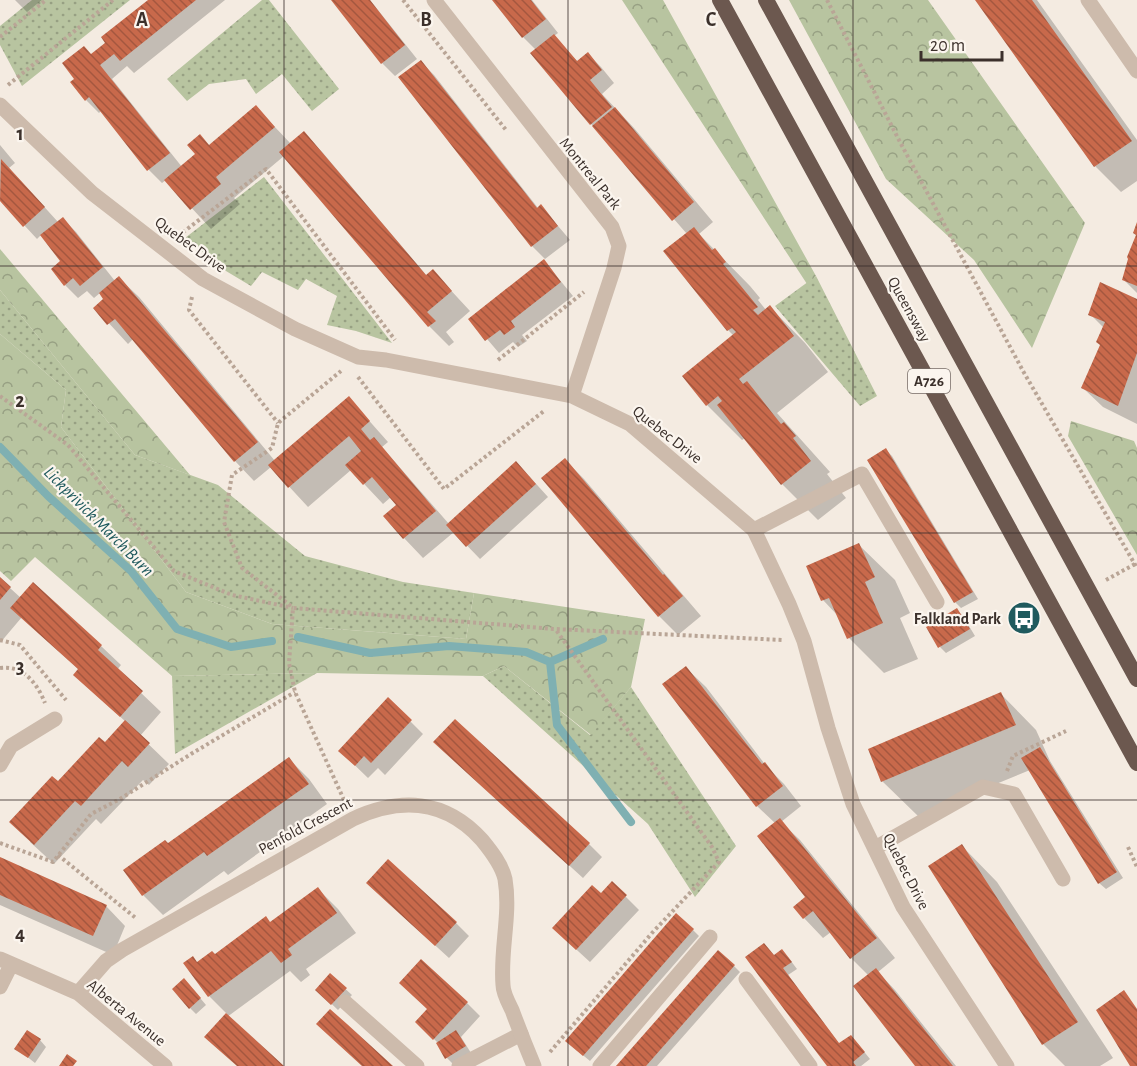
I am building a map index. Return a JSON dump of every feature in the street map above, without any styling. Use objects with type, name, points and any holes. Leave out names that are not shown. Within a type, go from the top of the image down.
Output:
[{"type":"highway","name":"Queensway","points":[[720,0],[1137,762]]},
{"type":"highway","name":"Queensway","points":[[766,0],[1137,679]]},
{"type":"street","name":"Montreal Park","points":[[434,0],[612,227],[619,246],[614,268],[569,395]]},
{"type":"street","points":[[1088,0],[1137,70]]},
{"type":"street","name":"Quebec Drive","points":[[0,105],[92,193],[197,274],[353,361],[414,366],[569,395],[630,424],[754,530],[804,641],[828,728],[853,804],[903,907],[1006,1066]]},
{"type":"street","points":[[754,530],[862,474],[937,602]]},
{"type":"street","points":[[0,765],[6,741],[54,720]]},
{"type":"street","points":[[875,848],[983,787],[1014,794],[1063,879]]},
{"type":"street","name":"Penfold Crescent","points":[[78,993],[106,961],[122,950],[353,819],[368,812],[392,806],[423,805],[448,813],[474,832],[492,852],[504,876],[508,904],[502,953],[503,987],[521,1034],[539,1062]]},
{"type":"street","points":[[600,1066],[710,937]]},
{"type":"street","points":[[0,987],[6,962]]},
{"type":"street","name":"Alberta Avenue","points":[[6,962],[78,993],[165,1066]]},
{"type":"street","points":[[746,979],[810,1066]]},
{"type":"street","points":[[345,1002],[417,1066]]},
{"type":"street","points":[[459,1066],[521,1034]]},
{"type":"path","points":[[0,37],[46,0]]},
{"type":"path","points":[[0,91],[113,0]]},
{"type":"path","points":[[403,0],[513,138]]},
{"type":"path","points":[[827,0],[1023,371],[1136,566],[1088,590]]},
{"type":"path","points":[[163,247],[266,169],[414,366]]},
{"type":"path","points":[[476,377],[614,268]]},
{"type":"path","points":[[197,274],[189,310],[278,423]]},
{"type":"path","points":[[292,608],[242,568],[224,522],[232,476],[272,448],[278,423],[353,361],[444,489],[569,395]]},
{"type":"path","points":[[0,396],[68,445],[174,572],[232,595],[292,608],[555,629],[804,641]]},
{"type":"path","points":[[292,608],[289,663],[295,692],[353,819]]},
{"type":"path","points":[[539,1062],[652,933],[719,862],[712,847],[555,629]]},
{"type":"path","points":[[0,640],[20,645],[72,708],[54,720],[39,687],[28,676],[7,667],[0,668]]},
{"type":"path","points":[[0,843],[53,862],[91,814],[120,799],[295,692]]},
{"type":"path","points":[[997,790],[1013,756],[1066,731]]},
{"type":"path","points":[[1128,847],[1137,867]]},
{"type":"path","points":[[58,855],[153,932]]},
{"type":"green space","points":[[32,0],[130,0],[22,86],[0,45],[0,26]]},
{"type":"green space","points":[[262,0],[269,0],[339,89],[312,111],[282,74],[256,94],[246,79],[209,84],[187,101],[167,79]]},
{"type":"green space","points":[[622,0],[663,0],[816,276],[807,284]]},
{"type":"green space","points":[[789,0],[928,0],[1085,223],[1032,348],[974,260],[886,179]]},
{"type":"green space","points":[[264,177],[392,343],[356,331],[327,325],[337,296],[306,279],[298,290],[262,272],[251,286],[226,271],[185,238]]},
{"type":"green space","points":[[0,249],[190,475],[135,455],[0,290]]},
{"type":"green space","points":[[816,276],[877,396],[860,406],[775,306]]},
{"type":"green space","points":[[0,290],[135,455],[218,485],[305,556],[403,582],[474,593],[466,639],[272,624],[186,592],[61,427],[66,390],[0,334]]},
{"type":"green space","points":[[0,334],[66,390],[61,427],[186,592],[272,624],[466,639],[474,593],[645,619],[631,687],[591,735],[504,666],[483,676],[317,673],[172,676],[35,557],[11,581],[0,571]]},
{"type":"green space","points":[[1071,421],[1134,441],[1137,448],[1137,555],[1068,436]]},
{"type":"green space","points":[[504,666],[590,735],[631,687],[736,846],[695,897],[648,824],[483,676]]},
{"type":"green space","points":[[317,673],[175,754],[172,676]]},
{"type":"building","points":[[148,0],[196,0],[120,61],[114,54],[100,65],[170,153],[147,171],[89,97],[85,101],[70,82],[74,79],[62,63],[84,46],[91,54],[105,43],[101,37]]},
{"type":"building","points":[[331,0],[370,0],[405,45],[381,64]]},
{"type":"building","points":[[492,0],[531,0],[546,19],[522,38]]},
{"type":"building","points":[[975,0],[1032,0],[1132,141],[1094,167]]},
{"type":"building","points":[[554,34],[577,61],[588,52],[602,70],[590,80],[612,107],[590,125],[530,53]]},
{"type":"building","points":[[421,60],[537,208],[541,204],[558,226],[531,247],[398,77]]},
{"type":"building","points":[[256,105],[275,127],[216,177],[221,184],[190,210],[164,180],[195,154],[187,145],[200,134],[209,145]]},
{"type":"building","points":[[615,107],[694,202],[672,221],[592,126]]},
{"type":"building","points":[[304,131],[426,275],[433,269],[452,291],[427,312],[436,321],[428,327],[279,152]]},
{"type":"building","points":[[1,159],[45,207],[23,227],[0,201]]},
{"type":"building","points":[[63,217],[103,267],[80,286],[73,278],[64,286],[51,269],[60,261],[40,235]]},
{"type":"building","points":[[1137,222],[1137,286],[1122,280],[1127,257],[1136,235],[1133,233]]},
{"type":"building","points":[[694,227],[712,250],[715,248],[726,262],[723,264],[758,307],[753,310],[758,315],[770,305],[794,336],[739,379],[743,384],[747,381],[781,424],[784,422],[796,436],[793,438],[811,461],[781,485],[717,405],[722,401],[718,396],[706,406],[682,376],[736,332],[732,328],[727,331],[663,251]]},
{"type":"building","points":[[544,259],[561,282],[511,321],[515,327],[504,335],[500,330],[485,341],[468,319]]},
{"type":"building","points":[[119,276],[258,442],[234,462],[115,319],[107,325],[93,308],[103,299],[99,293]]},
{"type":"building","points":[[1100,282],[1137,299],[1137,353],[1118,406],[1081,388],[1100,345],[1096,342],[1105,322],[1088,315]]},
{"type":"building","points":[[349,396],[370,421],[361,429],[370,440],[374,437],[436,511],[403,539],[383,516],[396,505],[372,477],[363,485],[345,465],[361,451],[349,436],[288,488],[268,465]]},
{"type":"building","points":[[886,448],[973,592],[954,603],[867,460]]},
{"type":"building","points":[[565,458],[683,596],[658,617],[541,478]]},
{"type":"building","points":[[516,461],[536,484],[466,547],[446,525]]},
{"type":"building","points":[[859,543],[875,577],[865,582],[883,623],[847,639],[829,598],[821,601],[806,566]]},
{"type":"building","points":[[0,577],[11,587],[0,600]]},
{"type":"building","points":[[33,582],[102,645],[98,650],[143,691],[120,717],[73,675],[78,669],[10,608]]},
{"type":"building","points":[[957,608],[970,629],[938,648],[926,627]]},
{"type":"building","points":[[686,666],[762,764],[765,762],[783,786],[756,807],[662,684]]},
{"type":"building","points":[[1001,692],[1016,725],[881,782],[868,749]]},
{"type":"building","points":[[388,697],[412,720],[371,763],[364,756],[355,766],[338,751]]},
{"type":"building","points":[[455,719],[590,843],[569,866],[433,742]]},
{"type":"building","points":[[125,720],[150,743],[128,767],[122,761],[81,806],[75,801],[34,845],[9,822],[52,776],[58,781],[99,737],[105,742]]},
{"type":"building","points":[[1040,747],[1117,872],[1098,884],[1021,758]]},
{"type":"building","points":[[289,757],[309,784],[207,856],[204,852],[142,896],[123,870],[165,840],[168,843]]},
{"type":"building","points":[[780,818],[877,938],[850,959],[813,911],[803,919],[793,907],[805,897],[757,836]]},
{"type":"building","points":[[962,844],[1078,1022],[1042,1045],[928,866]]},
{"type":"building","points":[[0,857],[107,905],[93,936],[0,895]]},
{"type":"building","points":[[388,859],[457,922],[435,946],[366,883]]},
{"type":"building","points":[[612,881],[627,895],[576,950],[552,928],[592,885],[601,893]]},
{"type":"building","points":[[318,887],[337,913],[288,949],[292,955],[281,963],[271,951],[208,997],[183,963],[193,956],[197,962],[212,951],[215,954],[266,916],[270,922]]},
{"type":"building","points":[[676,913],[694,929],[583,1056],[565,1041]]},
{"type":"building","points":[[764,943],[774,955],[782,949],[792,962],[783,968],[839,1043],[851,1035],[865,1052],[853,1062],[856,1066],[827,1066],[759,976],[745,957]]},
{"type":"building","points":[[718,950],[735,965],[646,1066],[616,1066]]},
{"type":"building","points":[[421,959],[468,1002],[433,1040],[415,1022],[427,1009],[399,983]]},
{"type":"building","points":[[876,968],[953,1066],[915,1066],[853,986]]},
{"type":"building","points":[[330,973],[347,988],[331,1005],[315,990]]},
{"type":"building","points":[[184,978],[201,998],[189,1009],[172,989]]},
{"type":"building","points":[[1124,990],[1137,1009],[1137,1066],[1130,1066],[1096,1010]]},
{"type":"building","points":[[330,1009],[393,1066],[362,1066],[316,1024]]},
{"type":"building","points":[[226,1013],[284,1066],[237,1066],[204,1037]]},
{"type":"building","points":[[27,1030],[41,1039],[28,1058],[14,1049]]},
{"type":"building","points":[[456,1030],[466,1046],[445,1059],[436,1043]]},
{"type":"building","points":[[67,1054],[77,1061],[73,1066],[59,1066]]},
{"type":"waterway","name":"Lickprivick March Burn","points":[[0,447],[48,496],[131,571],[177,629],[231,647],[272,641]]},
{"type":"waterway","name":"Lickprivick March Burn","points":[[298,637],[370,653],[449,646],[526,652],[550,662],[557,725],[631,822]]},
{"type":"waterway","points":[[550,662],[603,639]]},
{"type":"place","name":"Falkland Park","points":[[1024,618]]}]
